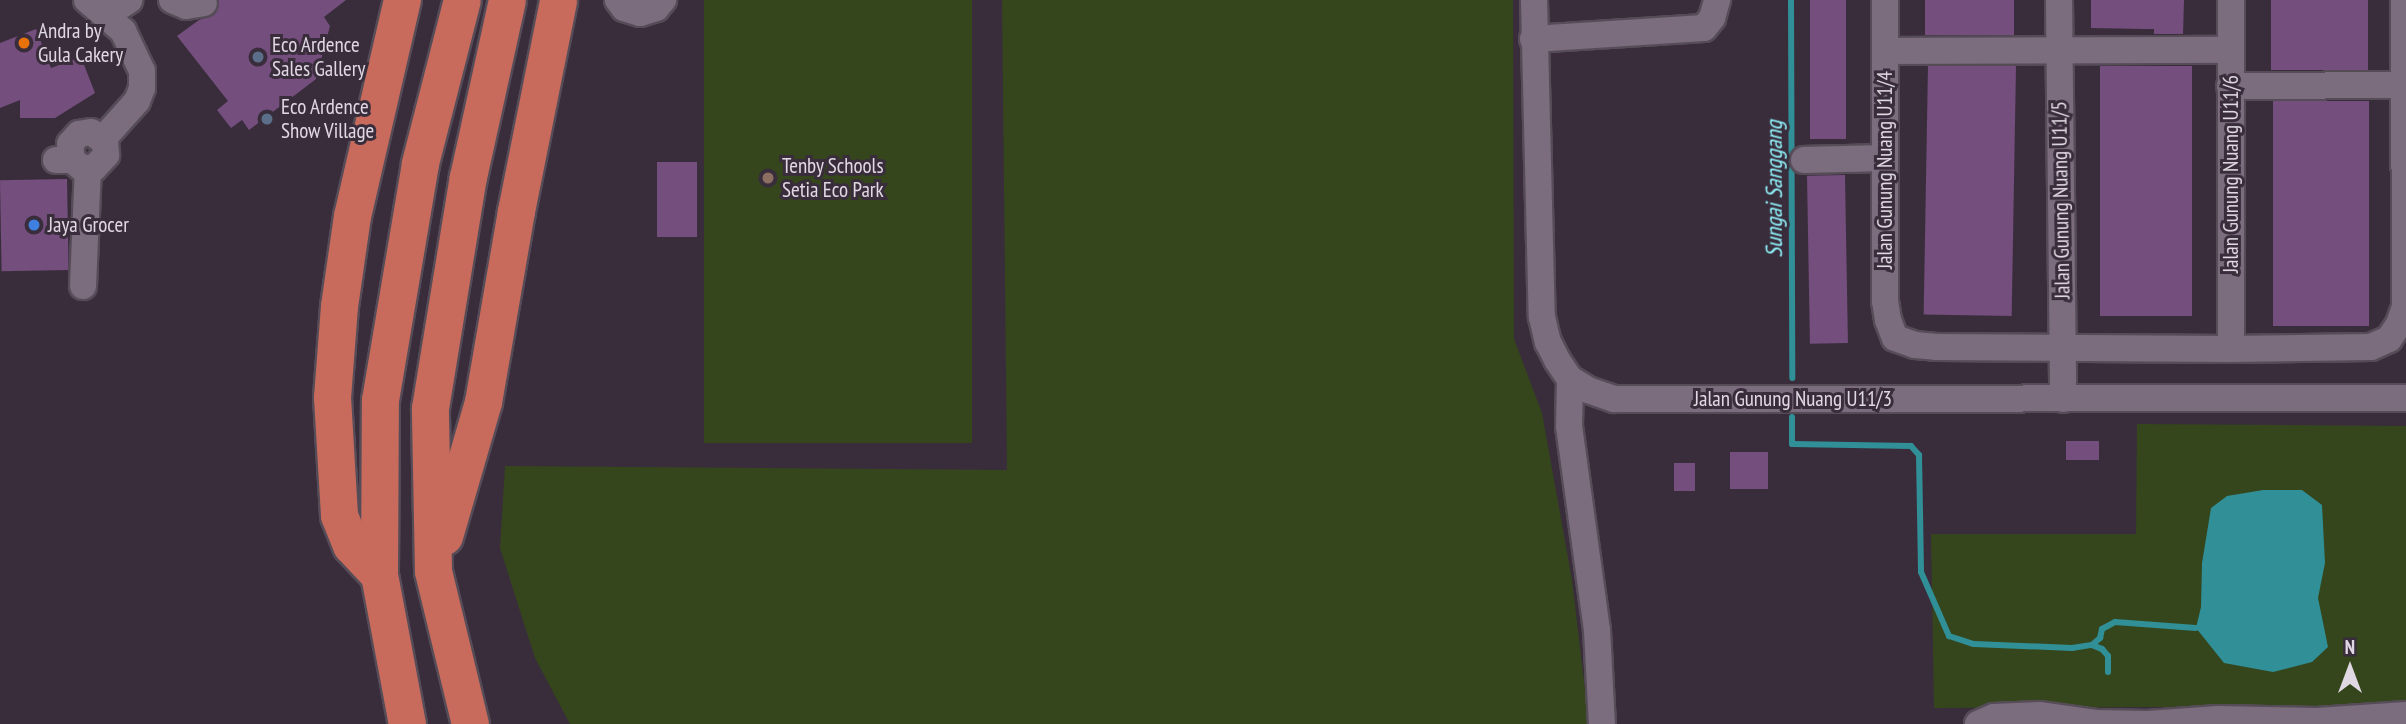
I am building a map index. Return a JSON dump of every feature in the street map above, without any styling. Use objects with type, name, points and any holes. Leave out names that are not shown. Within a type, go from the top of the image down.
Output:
[{"type":"highway","points":[[379,575],[351,545],[339,516],[332,397],[339,306],[352,216],[402,0]]},
{"type":"highway","points":[[407,724],[379,575],[380,400],[420,163],[463,0]]},
{"type":"highway","points":[[470,724],[433,572],[430,408],[468,177],[508,0]]},
{"type":"highway","points":[[433,572],[483,402],[516,211],[558,0]]},
{"type":"street","points":[[97,7],[129,0]]},
{"type":"street","points":[[172,0],[186,6],[204,3]]},
{"type":"street","points":[[618,0],[624,8],[640,13],[656,8],[663,0]]},
{"type":"street","points":[[1534,0],[1542,317],[1548,342],[1570,379],[1569,426],[1597,630],[1602,724]]},
{"type":"street","points":[[1534,39],[1704,28],[1712,18],[1717,0]]},
{"type":"street","name":"Jalan Gunung Nuang U11/4","points":[[1885,0],[1885,301],[1895,338],[1915,345],[1937,347],[2063,348]]},
{"type":"street","name":"Jalan Gunung Nuang U11/5","points":[[2059,0],[2063,399]]},
{"type":"street","name":"Jalan Gunung Nuang U11/6","points":[[2231,0],[2231,349]]},
{"type":"street","points":[[2063,348],[2351,349],[2371,347],[2389,339],[2399,324],[2405,307],[2404,0]]},
{"type":"street","points":[[83,286],[66,152],[91,132],[103,139],[137,101],[142,88],[137,57],[123,31],[97,7]]},
{"type":"street","points":[[1886,51],[2231,50]]},
{"type":"street","points":[[2230,86],[2404,85]]},
{"type":"street","points":[[1804,160],[1885,158]]},
{"type":"street","name":"Jalan Gunung Nuang U11/3","points":[[1570,379],[1588,390],[1615,399],[2406,398]]},
{"type":"street","points":[[1978,724],[1994,717],[2039,715],[2097,723],[2147,724],[2218,719],[2317,721],[2406,715]]},
{"type":"green space","points":[[704,0],[972,0],[972,443],[704,443]]},
{"type":"green space","points":[[1002,0],[1513,0],[1514,339],[1542,413],[1572,580],[1589,724],[570,724],[535,658],[500,548],[505,466],[1007,470]]},
{"type":"green space","points":[[2137,424],[2406,426],[2406,706],[1934,708],[1931,534],[2136,534]]},
{"type":"water","points":[[2263,490],[2302,490],[2322,505],[2325,563],[2318,598],[2328,647],[2312,662],[2273,672],[2224,663],[2196,628],[2201,607],[2202,563],[2211,508],[2227,496]]},
{"type":"building","name":"Eco Ardence Sales Gallery","points":[[219,0],[346,0],[324,17],[330,26],[316,79],[249,130],[242,120],[231,128],[217,110],[228,101],[177,36],[199,20],[214,15]]},
{"type":"building","points":[[1810,0],[1846,0],[1846,139],[1810,139]]},
{"type":"building","points":[[1925,0],[2014,0],[2014,35],[1925,35]]},
{"type":"building","points":[[2091,0],[2184,0],[2183,34],[2154,34],[2154,29],[2091,28]]},
{"type":"building","points":[[2271,0],[2368,0],[2368,70],[2271,70]]},
{"type":"building","points":[[36,29],[51,68],[81,57],[95,93],[55,118],[20,118],[20,100],[0,108],[0,43]]},
{"type":"building","points":[[1928,64],[2016,66],[2012,316],[1924,314]]},
{"type":"building","points":[[2100,66],[2192,66],[2192,316],[2100,316]]},
{"type":"building","points":[[2273,101],[2369,101],[2369,326],[2273,326]]},
{"type":"building","points":[[657,162],[697,162],[697,237],[657,237]]},
{"type":"building","points":[[1845,175],[1848,343],[1810,344],[1807,176]]},
{"type":"building","name":"Jaya Grocer","points":[[67,179],[69,270],[2,271],[0,180]]},
{"type":"building","points":[[2066,441],[2099,441],[2099,460],[2066,460]]},
{"type":"building","points":[[1730,452],[1768,452],[1768,489],[1730,489]]},
{"type":"building","points":[[1674,463],[1695,463],[1695,491],[1674,491]]},
{"type":"waterway","name":"Sungai Sanggang","points":[[1791,0],[1792,378]]},
{"type":"waterway","name":"Sungai Sanggang","points":[[1792,417],[1792,444],[1911,446],[1919,455],[1921,572],[1949,636],[1974,644],[2072,648],[2092,645],[2102,649],[2108,656],[2108,672]]},
{"type":"waterway","points":[[2092,645],[2100,638],[2102,629],[2115,622],[2196,628]]},
{"type":"place","name":"Andra by Gula Cakery","points":[[24,43]]},
{"type":"place","name":"Eco Ardence Sales Gallery","points":[[258,57]]},
{"type":"place","name":"Eco Ardence Show Village","points":[[267,119]]},
{"type":"place","name":"Tenby Schools Setia Eco Park","points":[[768,178]]},
{"type":"place","name":"Jaya Grocer","points":[[34,225]]}]
